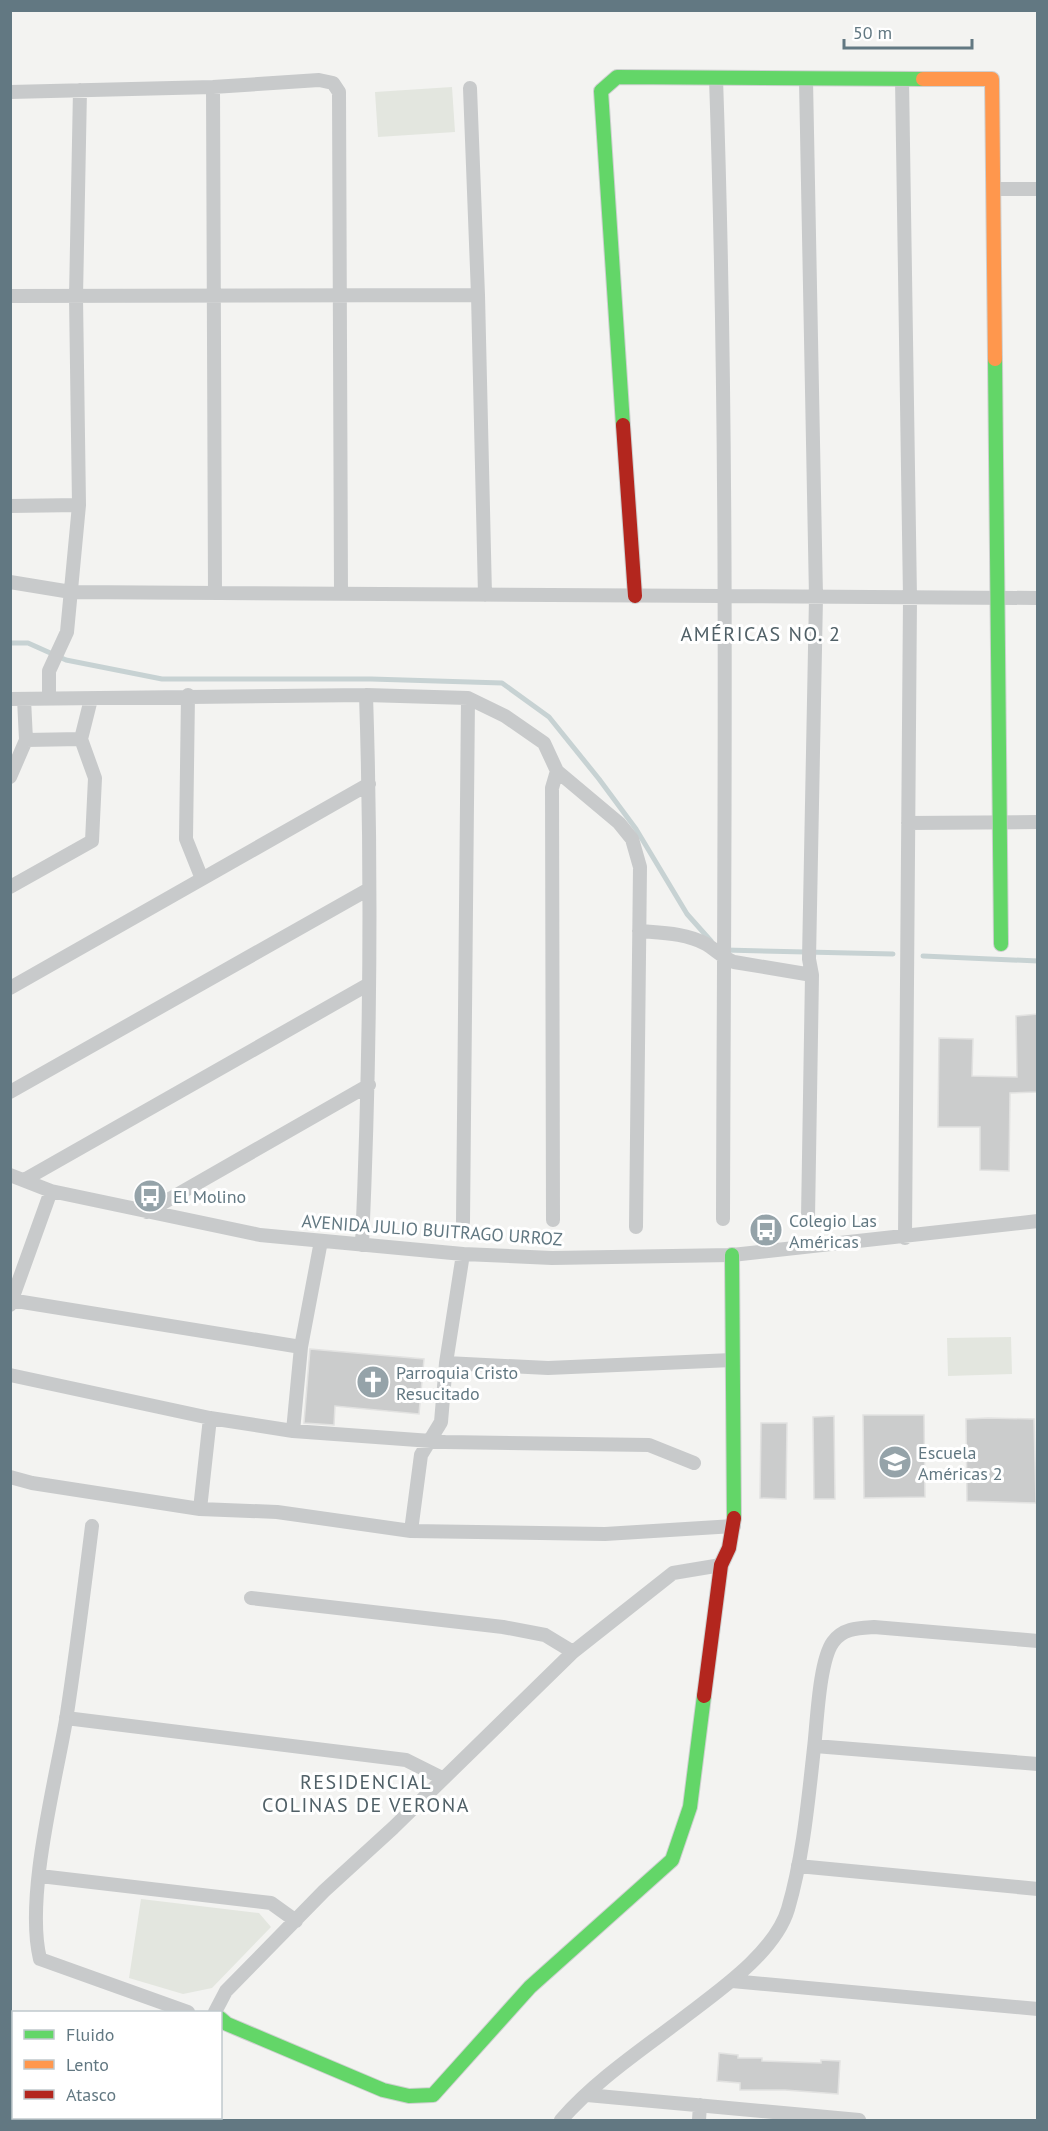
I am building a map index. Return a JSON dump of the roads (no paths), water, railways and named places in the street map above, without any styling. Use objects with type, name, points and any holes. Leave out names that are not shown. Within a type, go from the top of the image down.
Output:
[{"type":"street","points":[[635,596],[601,91],[617,77],[806,80],[992,79],[1001,944]]},
{"type":"street","points":[[716,78],[724,298],[727,597],[723,931],[723,1219]]},
{"type":"street","points":[[902,79],[910,598],[905,1238]]},
{"type":"street","points":[[10,92],[213,87],[319,80],[333,83],[339,92],[340,594]]},
{"type":"street","points":[[806,80],[816,597],[809,959],[812,975],[808,1218]]},
{"type":"street","points":[[213,87],[215,593]]},
{"type":"street","points":[[470,88],[478,295],[485,595]]},
{"type":"street","points":[[49,699],[49,671],[67,632],[79,505],[76,297],[80,90]]},
{"type":"street","points":[[994,189],[1038,189]]},
{"type":"street","points":[[10,296],[478,295]]},
{"type":"street","points":[[10,506],[79,505]]},
{"type":"street","points":[[10,582],[71,592],[1038,598]]},
{"type":"street","points":[[188,695],[186,838],[202,879]]},
{"type":"street","points":[[10,777],[26,740],[17,699],[188,695],[366,695],[468,698],[505,716],[544,743],[557,771],[619,823],[632,839],[640,867],[636,1227]]},
{"type":"street","points":[[362,1245],[369,1085],[369,784],[366,695]]},
{"type":"street","points":[[463,1222],[468,698]]},
{"type":"street","points":[[10,887],[92,841],[95,778],[81,739],[91,699]]},
{"type":"street","points":[[26,740],[81,739]]},
{"type":"street","points":[[554,1220],[552,788],[557,771]]},
{"type":"street","points":[[10,988],[369,784]]},
{"type":"street","points":[[908,823],[1038,822]]},
{"type":"street","points":[[10,1092],[369,889]]},
{"type":"street","points":[[639,931],[680,934],[706,945],[723,956],[812,975]]},
{"type":"street","points":[[17,1178],[369,984]]},
{"type":"street","points":[[147,1212],[369,1085]]},
{"type":"street","name":"AVENIDA JULIO BUITRAGO URROZ","points":[[17,1178],[51,1191],[260,1234],[463,1254],[552,1258],[732,1255],[905,1238],[1038,1221]]},
{"type":"street","points":[[51,1191],[11,1302],[301,1347]]},
{"type":"street","points":[[293,1431],[301,1347],[321,1241]]},
{"type":"street","points":[[411,1531],[421,1455],[441,1422],[446,1364],[463,1254]]},
{"type":"street","points":[[222,2020],[227,2024],[383,2090],[409,2096],[433,2095],[530,1987],[672,1860],[690,1807],[721,1565],[729,1548],[734,1526],[732,1255]]},
{"type":"street","points":[[446,1364],[548,1368],[732,1360]]},
{"type":"street","points":[[10,1376],[210,1418],[293,1431],[431,1441],[649,1445],[694,1463]]},
{"type":"street","points":[[200,1509],[210,1418]]},
{"type":"street","points":[[10,1477],[32,1483],[200,1509],[277,1512],[411,1531],[605,1534],[734,1526]]},
{"type":"street","points":[[92,1526],[66,1718],[40,1875],[35,1937],[40,1959],[183,2011]]},
{"type":"street","points":[[216,2011],[226,1991],[573,1652],[673,1573],[721,1565]]},
{"type":"street","points":[[250,1598],[503,1627],[545,1635],[573,1652]]},
{"type":"street","points":[[561,2121],[575,2104],[627,2061],[732,1981],[763,1951],[787,1913],[798,1866],[815,1746],[818,1702],[833,1642],[849,1629],[874,1627],[1038,1641]]},
{"type":"street","points":[[66,1718],[406,1760],[442,1778]]},
{"type":"street","points":[[815,1746],[1038,1764]]},
{"type":"street","points":[[798,1866],[1038,1889]]},
{"type":"street","points":[[40,1875],[271,1903],[296,1921]]},
{"type":"street","points":[[732,1981],[1038,2009]]},
{"type":"street","points":[[588,2095],[859,2121]]},
{"type":"street","points":[[574,2121],[575,2104]]},
{"type":"street","points":[[699,2121],[700,2105]]},
{"type":"waterway","points":[[10,643],[28,643],[66,660],[162,679],[371,679],[502,683],[549,717],[636,829],[687,914],[711,941]]},
{"type":"waterway","points":[[725,950],[893,954]]},
{"type":"waterway","points":[[923,956],[1038,961]]},
{"type":"place","name":"El Molino","points":[[150,1196]]},
{"type":"place","name":"Colegio Las Américas","points":[[766,1230]]},
{"type":"place","name":"Parroquia Cristo Resucitado","points":[[373,1382]]},
{"type":"place","name":"Escuela Américas 2","points":[[895,1462]]},
{"type":"district","name":"AMÉRICAS NO. 2","points":[[761,634]]},
{"type":"district","name":"RESIDENCIAL COLINAS DE VERONA","points":[[366,1794]]}]
